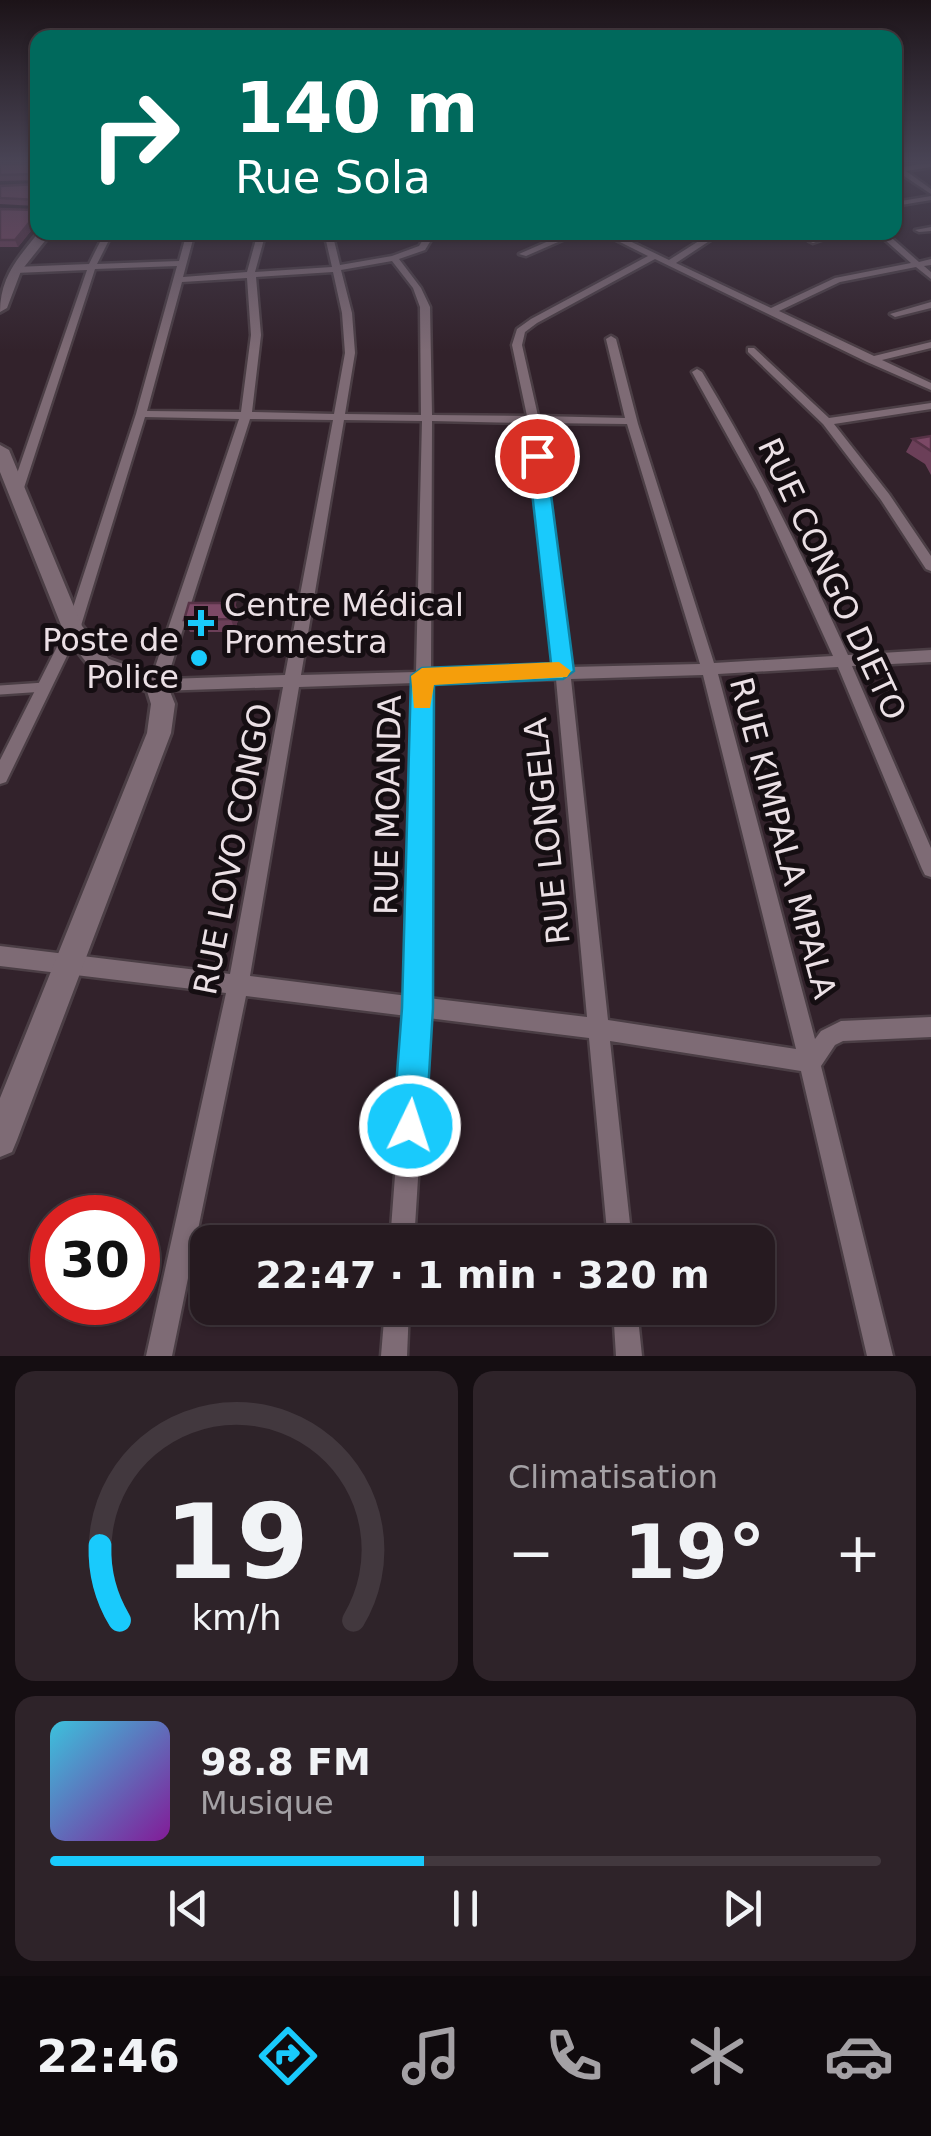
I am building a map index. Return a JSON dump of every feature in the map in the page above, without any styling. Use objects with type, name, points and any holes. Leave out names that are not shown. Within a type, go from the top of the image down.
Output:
[{"type":"street","points":[[919,230],[931,228]]},
{"type":"street","points":[[1,302],[15,270],[39,240]]},
{"type":"street","points":[[16,494],[92,266],[105,240]]},
{"type":"street","points":[[0,778],[73,630],[142,414],[189,240]]},
{"type":"street","points":[[0,1140],[158,733],[163,704],[156,685],[246,415],[256,336],[250,272],[260,240]]},
{"type":"street","name":"RUE LOVO CONGO","points":[[159,1356],[238,986],[295,682],[350,353],[347,314],[329,240]]},
{"type":"street","points":[[176,280],[334,269],[394,258],[422,248],[427,240]]},
{"type":"street","points":[[522,254],[557,240]]},
{"type":"street","points":[[621,240],[931,387]]},
{"type":"street","points":[[663,259],[702,240]]},
{"type":"street","points":[[812,242],[818,240]]},
{"type":"street","points":[[889,240],[931,276]]},
{"type":"street","name":"RUE MOANDA","points":[[394,258],[417,288],[424,307],[427,420],[418,1008],[403,1225]]},
{"type":"street","name":"RUE LONGELA","points":[[618,1225],[563,671],[532,420],[518,345],[520,331],[599,284],[663,259]]},
{"type":"street","points":[[772,311],[838,280],[931,262]]},
{"type":"street","points":[[15,270],[182,263]]},
{"type":"street","points":[[895,314],[931,305]]},
{"type":"street","name":"RUE KIMPALA MPALA","points":[[611,339],[628,421],[709,669],[810,1062],[880,1356]]},
{"type":"street","points":[[870,360],[931,345]]},
{"type":"street","points":[[751,350],[827,422],[885,496],[931,566]]},
{"type":"street","name":"RUE CONGO DIETO","points":[[697,372],[734,430],[843,661],[931,869]]},
{"type":"street","points":[[827,422],[931,406]]},
{"type":"street","points":[[142,414],[628,421]]},
{"type":"street","points":[[0,450],[73,630],[101,665],[156,685],[709,669],[931,656]]},
{"type":"street","points":[[0,956],[601,1028],[810,1062],[828,1038],[842,1031],[931,1027]]},
{"type":"street","points":[[394,1356],[396,1325]]},
{"type":"street","points":[[627,1325],[630,1356]]},
{"type":"lane","points":[[0,690],[47,687]]},
{"type":"building","points":[[0,224],[28,224],[15,240],[0,240]]},
{"type":"building","points":[[931,436],[931,451],[913,439]]},
{"type":"building","points":[[189,603],[235,603],[231,619],[184,620]]},
{"type":"slow traffic","points":[[422,701],[422,676],[559,671]]},
{"type":"place","name":"Centre Médical Promestra","points":[[201,623]]},
{"type":"place","name":"Poste de Police","points":[[199,658]]},
{"type":"route","points":[[410,1126],[418,1008],[422,676],[563,671],[537,456]]}]
